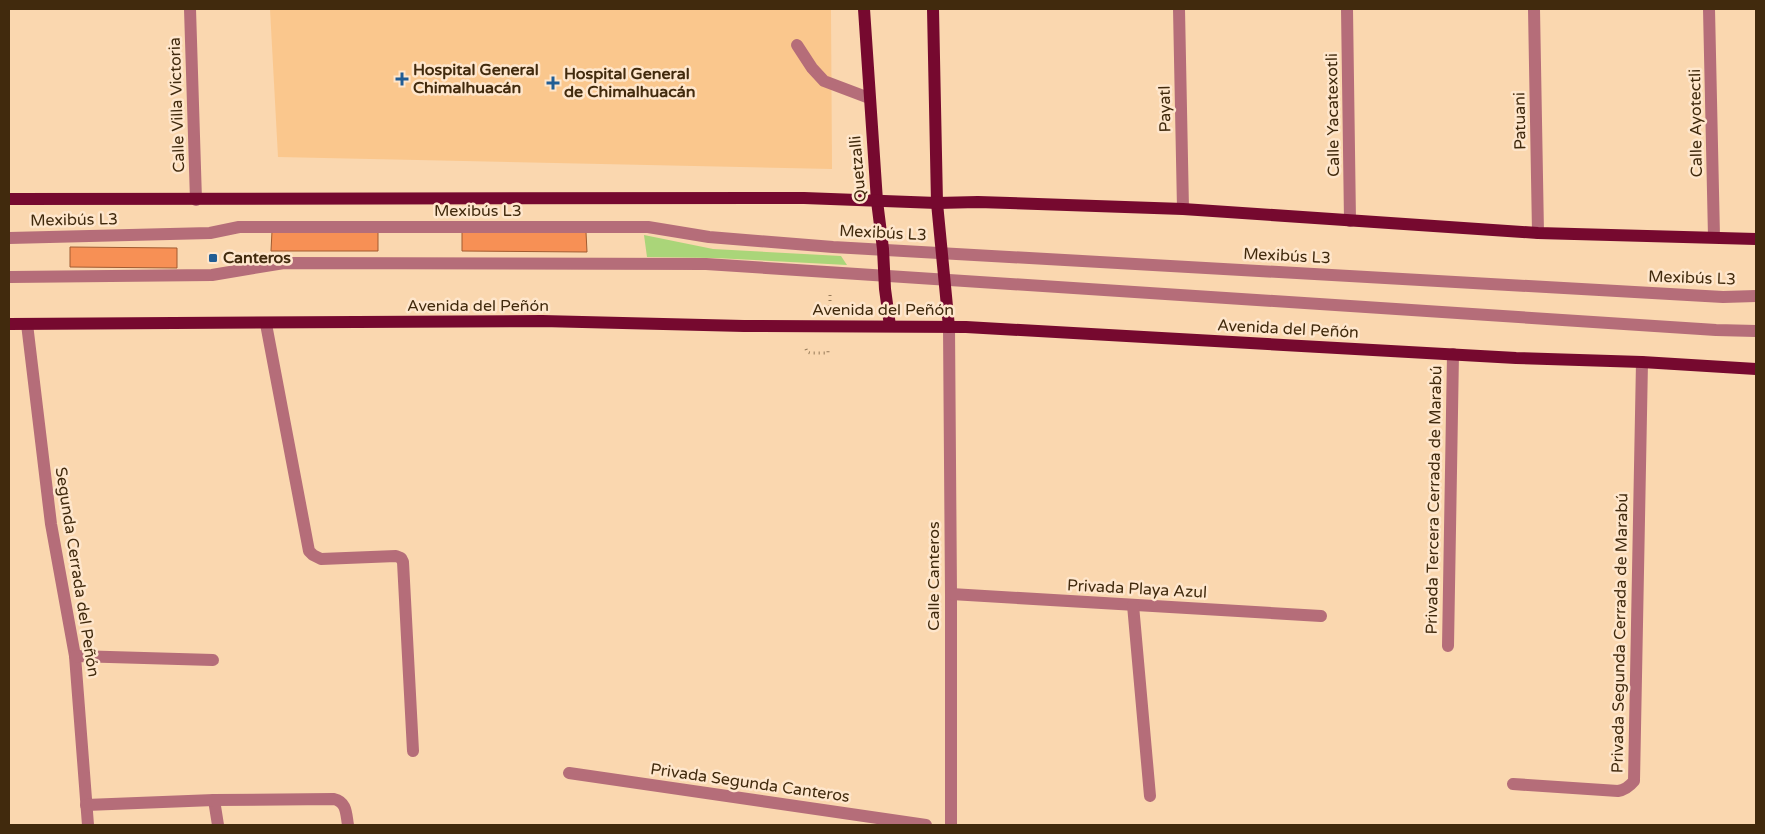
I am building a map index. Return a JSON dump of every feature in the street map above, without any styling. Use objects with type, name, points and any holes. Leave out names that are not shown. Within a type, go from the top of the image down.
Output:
[{"type":"main road","name":"Quetzalli","points":[[864,9],[877,201],[890,326]]},
{"type":"main road","points":[[933,9],[937,203],[949,327]]},
{"type":"main road","points":[[9,199],[804,198],[1183,209],[1538,233],[1756,239]]},
{"type":"main road","name":"Avenida del Peñón","points":[[9,324],[542,321],[734,326],[949,327],[1756,369]]},
{"type":"street","name":"Calle Villa Victoria","points":[[190,9],[196,200]]},
{"type":"street","name":"Payatl","points":[[1179,9],[1183,209]]},
{"type":"street","name":"Calle Yacatexotli","points":[[1348,9],[1350,221]]},
{"type":"street","name":"Patuani","points":[[1534,9],[1538,233]]},
{"type":"street","name":"Calle Ayotectli","points":[[1709,9],[1714,237]]},
{"type":"street","points":[[797,45],[812,68],[824,81],[869,98]]},
{"type":"street","name":"Mexibús L3","points":[[9,238],[210,233],[239,227],[648,227],[709,237],[805,245],[1714,296],[1756,296]]},
{"type":"street","points":[[9,277],[212,275],[284,263],[706,264],[1696,329],[1756,331]]},
{"type":"street","name":"Segunda Cerrada del Peñón","points":[[27,324],[51,524],[75,656],[88,825]]},
{"type":"street","points":[[266,324],[309,551],[312,555],[321,559],[396,556],[401,558],[403,562],[413,751]]},
{"type":"street","name":"Calle Canteros","points":[[949,327],[951,825]]},
{"type":"street","name":"Privada Tercera Cerrada de Marabú","points":[[1448,646],[1453,354]]},
{"type":"street","name":"Privada Segunda Cerrada de Marabú","points":[[1513,784],[1618,791],[1630,786],[1634,781],[1642,362]]},
{"type":"street","name":"Privada Playa Azul","points":[[951,594],[1321,616]]},
{"type":"street","points":[[1133,605],[1150,796]]},
{"type":"street","points":[[75,656],[212,660]]},
{"type":"street","name":"Privada Segunda Canteros","points":[[569,773],[926,825]]},
{"type":"street","points":[[86,805],[214,800],[334,799],[341,802],[346,808],[348,825]]},
{"type":"street","points":[[214,800],[218,825]]},
{"type":"path","points":[[806,349],[810,353],[828,353]]},
{"type":"shaded area","name":"Hospital General de Chimalhuacán","points":[[270,9],[831,9],[832,169],[278,157]]},
{"type":"green space","points":[[644,235],[713,249],[841,256],[847,265],[715,258],[647,257]]},
{"type":"building","points":[[272,231],[378,232],[378,251],[271,251]]},
{"type":"building","points":[[462,231],[586,232],[587,252],[462,251]]},
{"type":"building","points":[[70,247],[177,248],[177,268],[70,267]]},
{"type":"place","name":"Hospital General Chimalhuacán","points":[[402,79]]},
{"type":"place","name":"Hospital General de Chimalhuacán","points":[[553,83]]},
{"type":"place","name":"Canteros","points":[[213,258]]}]
